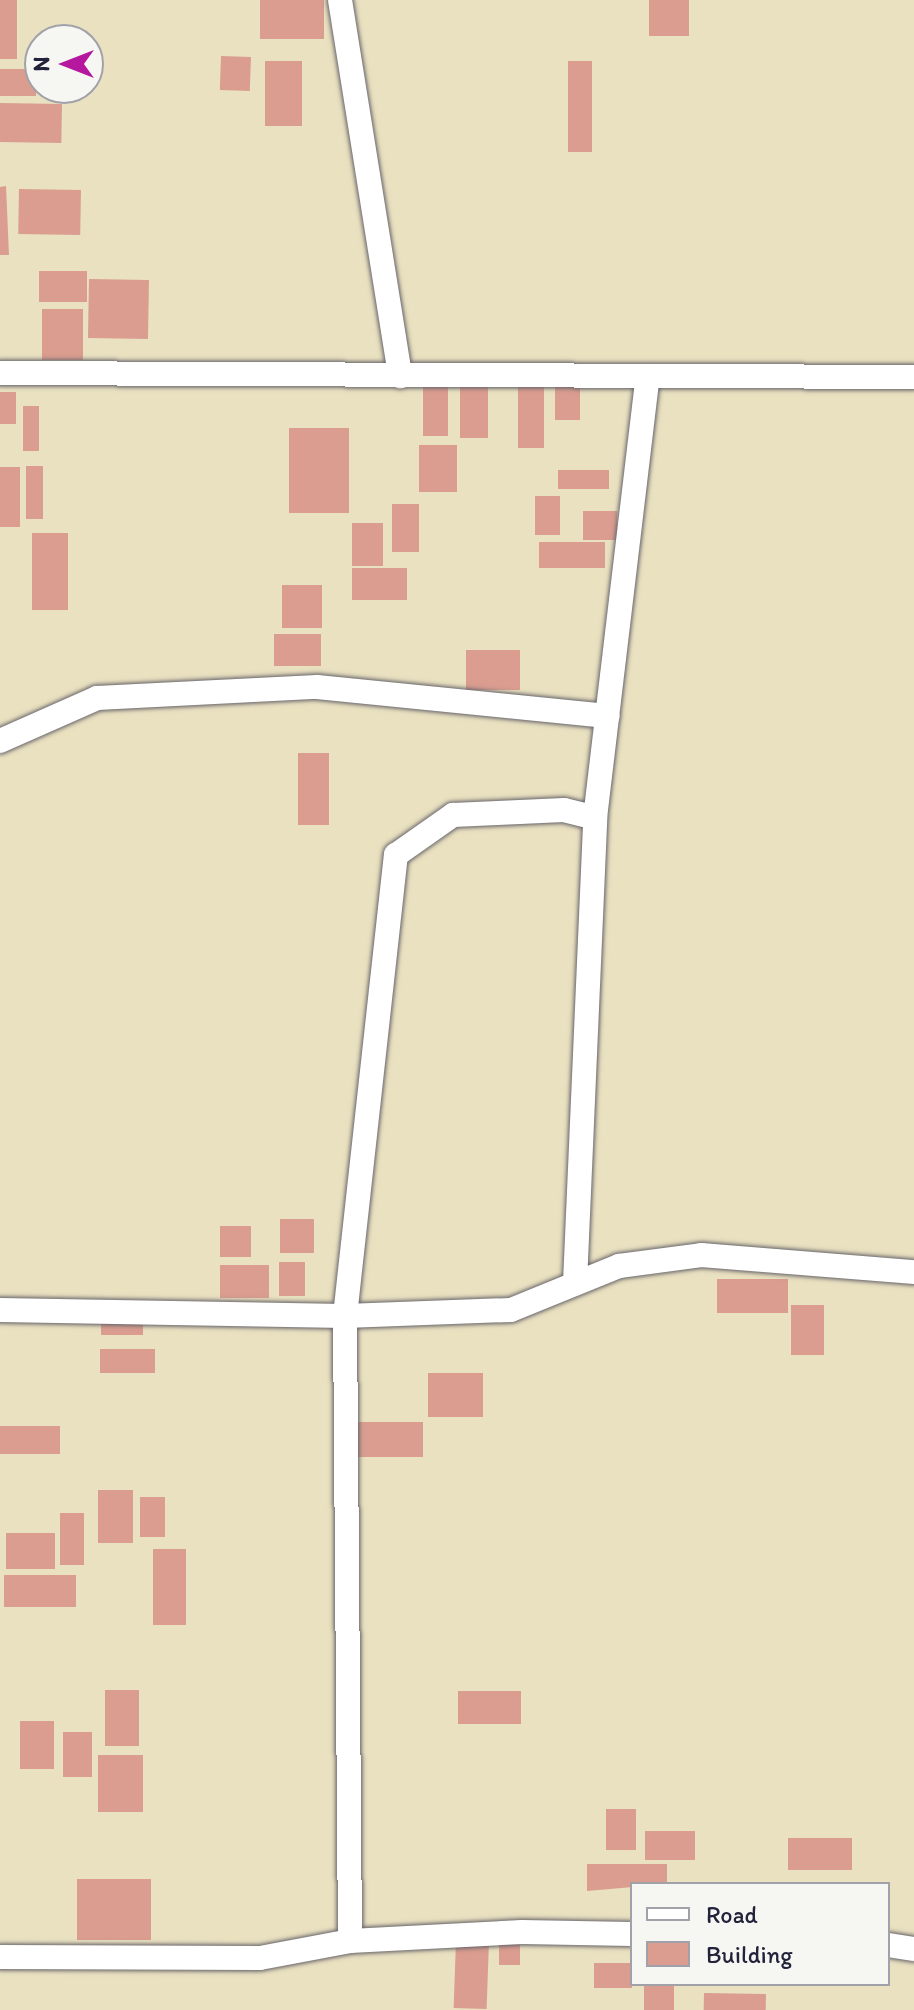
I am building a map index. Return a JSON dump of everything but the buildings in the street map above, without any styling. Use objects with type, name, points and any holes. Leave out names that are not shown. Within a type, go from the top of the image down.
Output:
[{"type":"street","points":[[340,0],[400,376]]},
{"type":"street","points":[[0,373],[914,377]]},
{"type":"street","points":[[575,1283],[595,818],[648,376]]},
{"type":"street","points":[[0,741],[97,698],[301,688],[608,716]]},
{"type":"street","points":[[350,1941],[345,1316],[396,855],[453,815],[564,810],[595,818]]},
{"type":"street","points":[[0,1310],[345,1316],[511,1310],[619,1266],[701,1255],[914,1272]]},
{"type":"street","points":[[0,1957],[260,1958],[350,1941],[522,1932],[630,1934]]},
{"type":"street","points":[[890,1945],[914,1949]]}]
